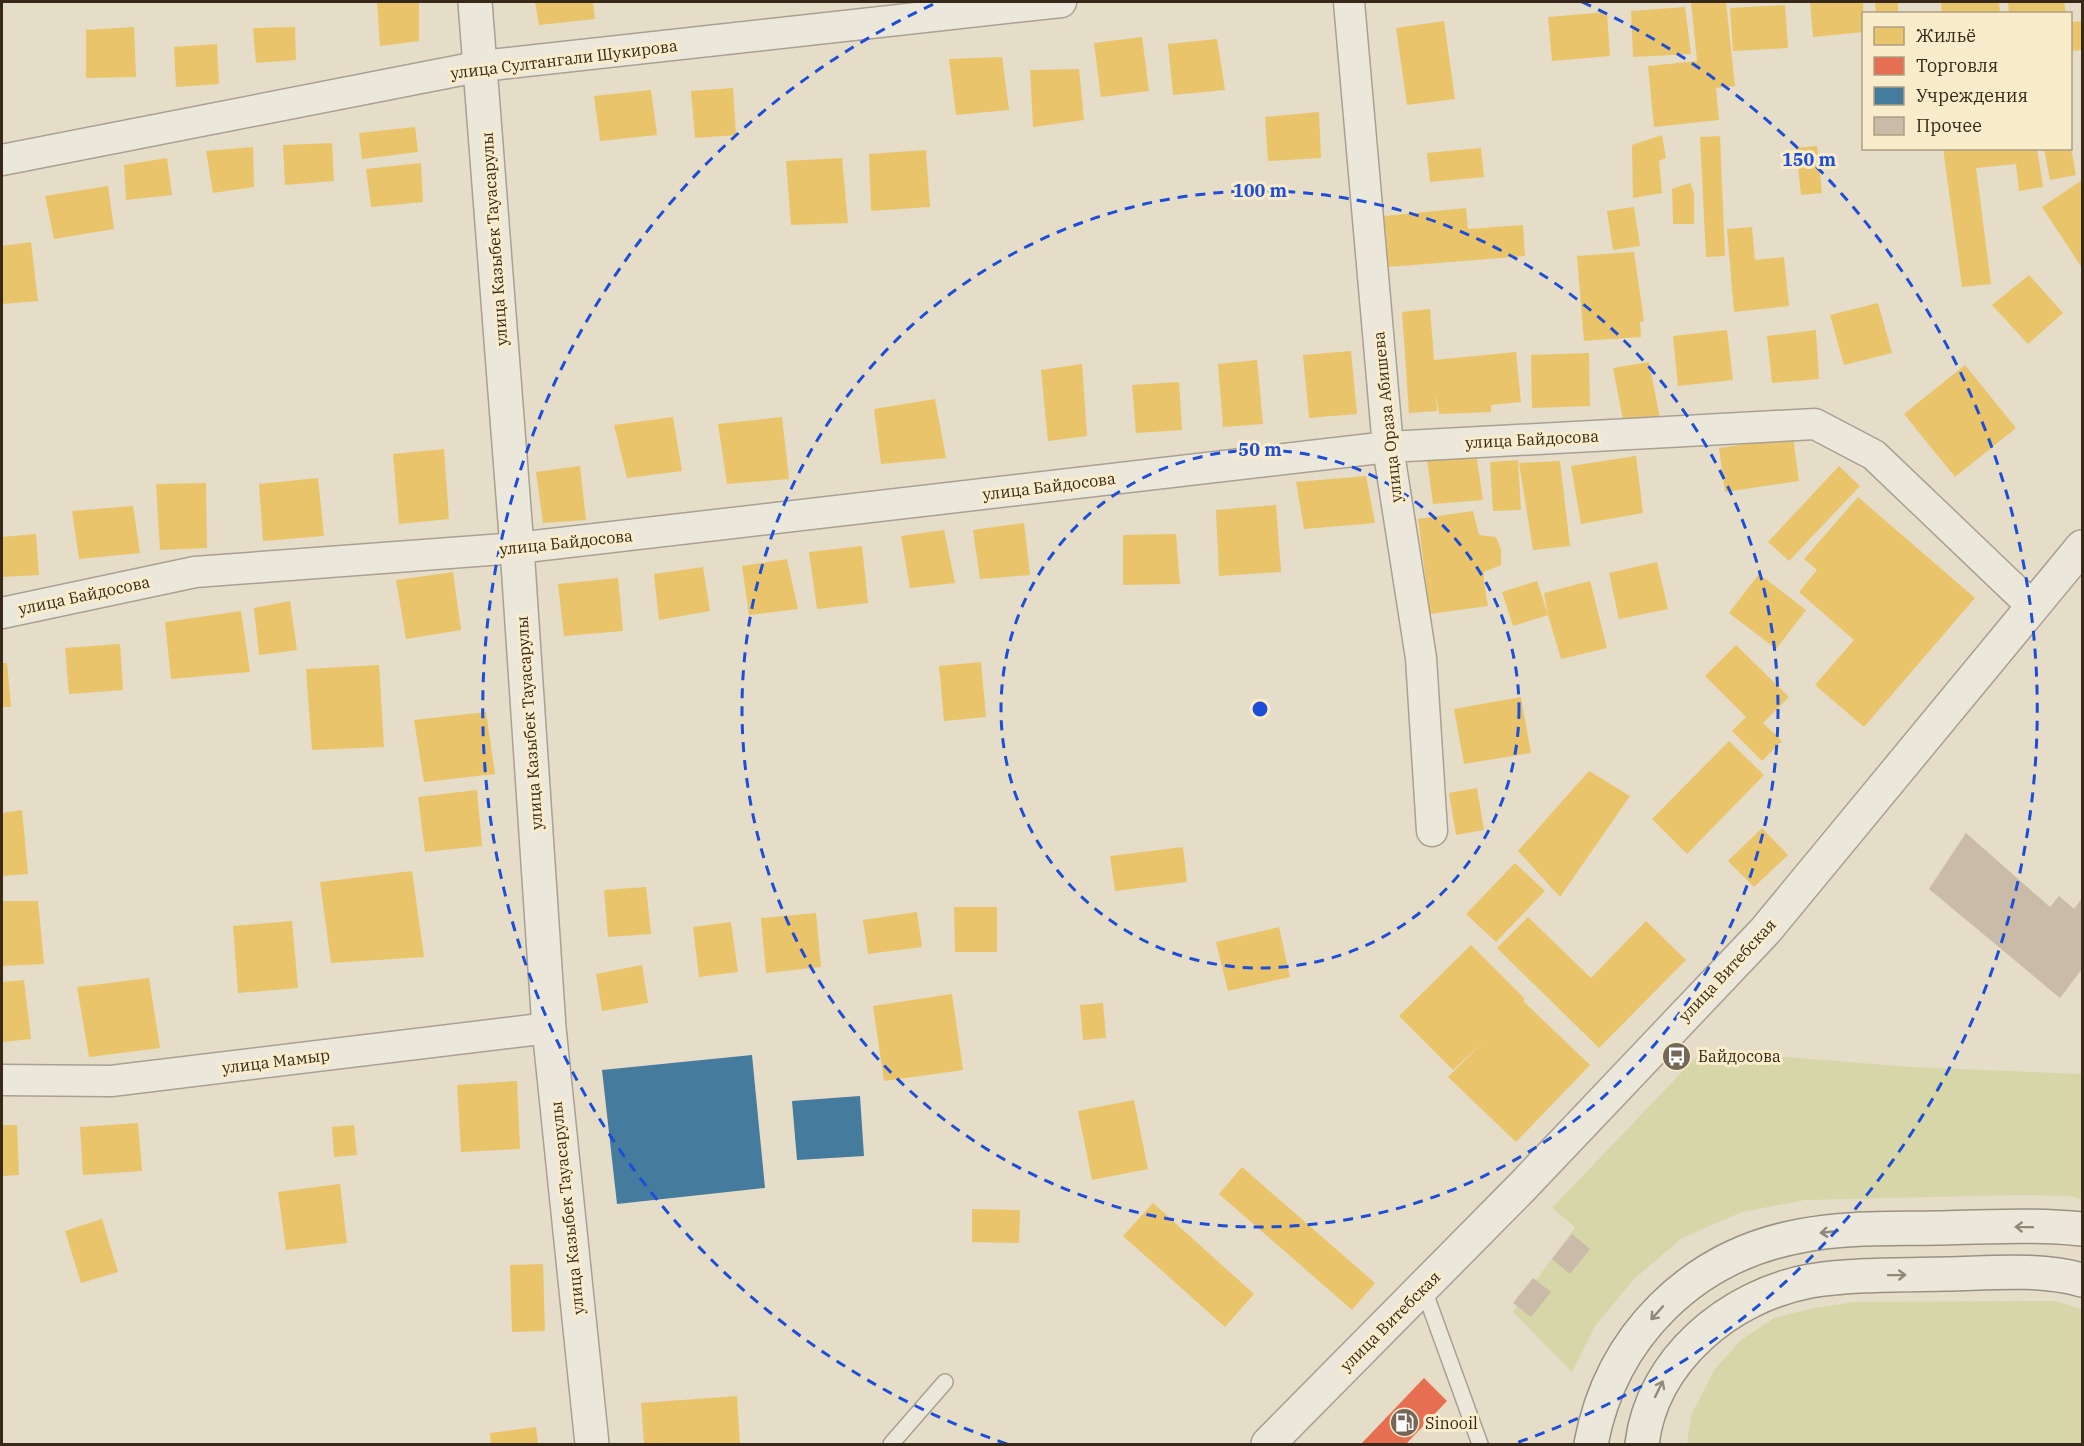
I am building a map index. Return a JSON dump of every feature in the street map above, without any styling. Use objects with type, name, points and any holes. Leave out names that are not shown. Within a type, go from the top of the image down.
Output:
[{"type":"street","name":"улица Казыбек Тауасарулы","points":[[476,2],[517,548],[549,1028],[592,1444]]},
{"type":"street","name":"улица Султангали Шукирова","points":[[2,159],[482,66],[1060,2]]},
{"type":"street","name":"улица Ораза Абишева","points":[[1349,2],[1388,447],[1421,658],[1432,831]]},
{"type":"street","name":"улица Байдосова","points":[[2,613],[195,572],[517,548],[1388,447],[1815,424],[1874,454],[2033,607]]},
{"type":"street","name":"улица Витебская","points":[[1268,1444],[1522,1187],[1765,931],[2082,548]]},
{"type":"street","name":"улица Мамыр","points":[[2,1080],[111,1081],[549,1028]]},
{"type":"street","points":[[1591,1444],[1595,1424],[1608,1388],[1629,1346],[1661,1307],[1702,1274],[1750,1250],[1800,1236],[1853,1230],[2020,1226],[2082,1229]]},
{"type":"street","points":[[1642,1444],[1652,1405],[1668,1372],[1694,1341],[1727,1314],[1767,1293],[1809,1281],[1857,1276],[2023,1273],[2064,1275],[2082,1280]]},
{"type":"lane","points":[[1423,1287],[1480,1444]]},
{"type":"lane","points":[[891,1444],[945,1382]]},
{"type":"green space","points":[[1703,1050],[1909,1067],[2082,1074],[2082,1199],[2069,1196],[2021,1195],[1805,1200],[1742,1212],[1682,1238],[1633,1280],[1596,1325],[1572,1372],[1513,1312],[1575,1227],[1552,1208]]},
{"type":"green space","points":[[2055,1301],[2082,1309],[2082,1444],[1687,1444],[1691,1415],[1715,1369],[1741,1340],[1774,1318],[1814,1308],[1855,1302]]},
{"type":"building: Жильё","points":[[377,2],[419,2],[419,41],[380,46]]},
{"type":"building: Жильё","points":[[535,2],[593,2],[595,19],[539,25]]},
{"type":"building: Жильё","points":[[1691,2],[1726,2],[1735,86],[1716,88],[1719,120],[1654,127],[1648,66],[1697,61]]},
{"type":"building: Жильё","points":[[1810,2],[1863,2],[1862,32],[1813,37]]},
{"type":"building: Жильё","points":[[1875,2],[1898,2],[1898,12],[1876,12]]},
{"type":"building: Жильё","points":[[1941,2],[1999,2],[2000,12],[1942,12]]},
{"type":"building: Жильё","points":[[2008,2],[2064,2],[2066,12],[2009,12]]},
{"type":"building: Жильё","points":[[1785,5],[1788,48],[1733,51],[1730,8]]},
{"type":"building: Жильё","points":[[1685,7],[1691,54],[1633,57],[1631,11]]},
{"type":"building: Жильё","points":[[1607,12],[1610,56],[1552,61],[1548,17]]},
{"type":"building: Жильё","points":[[1444,21],[1455,99],[1407,105],[1396,28]]},
{"type":"building: Жильё","points":[[2082,21],[2082,50],[2072,51],[2072,22]]},
{"type":"building: Жильё","points":[[134,27],[136,77],[86,78],[86,30]]},
{"type":"building: Жильё","points":[[295,27],[296,60],[256,63],[253,28]]},
{"type":"building: Жильё","points":[[1142,37],[1149,91],[1101,97],[1094,43]]},
{"type":"building: Жильё","points":[[1217,39],[1225,90],[1173,95],[1168,44]]},
{"type":"building: Жильё","points":[[217,44],[219,84],[176,87],[174,47]]},
{"type":"building: Жильё","points":[[1002,57],[1009,110],[956,115],[949,59]]},
{"type":"building: Жильё","points":[[1079,69],[1084,120],[1033,127],[1030,70]]},
{"type":"building: Жильё","points":[[733,88],[736,135],[695,138],[691,91]]},
{"type":"building: Жильё","points":[[651,90],[657,135],[600,141],[594,96]]},
{"type":"building: Жильё","points":[[1319,112],[1321,158],[1268,161],[1265,117]]},
{"type":"building: Жильё","points":[[415,127],[418,152],[362,159],[359,133]]},
{"type":"building: Жильё","points":[[1662,135],[1666,158],[1659,161],[1662,193],[1633,198],[1632,145]]},
{"type":"building: Жильё","points":[[1720,136],[1725,256],[1706,257],[1700,137]]},
{"type":"building: Жильё","points":[[332,143],[334,181],[285,185],[283,145]]},
{"type":"building: Жильё","points":[[1817,146],[1822,193],[1801,195],[1796,148]]},
{"type":"building: Жильё","points":[[253,147],[254,187],[213,193],[206,151]]},
{"type":"building: Жильё","points":[[1481,148],[1484,177],[1430,182],[1427,153]]},
{"type":"building: Жильё","points":[[926,150],[930,207],[871,211],[869,154]]},
{"type":"building: Жильё","points":[[1943,150],[2037,150],[2043,187],[2019,191],[2016,164],[1976,168],[1991,284],[1962,287]]},
{"type":"building: Жильё","points":[[2044,150],[2071,150],[2076,175],[2050,180]]},
{"type":"building: Жильё","points":[[167,158],[172,195],[126,200],[124,165]]},
{"type":"building: Жильё","points":[[842,158],[848,223],[791,225],[786,161]]},
{"type":"building: Жильё","points":[[421,163],[423,202],[371,207],[366,169]]},
{"type":"building: Жильё","points":[[2082,180],[2082,268],[2042,207]]},
{"type":"building: Жильё","points":[[1690,183],[1694,193],[1694,224],[1673,224],[1672,189]]},
{"type":"building: Жильё","points":[[108,186],[114,229],[54,239],[45,196]]},
{"type":"building: Жильё","points":[[1634,207],[1640,246],[1613,250],[1607,211]]},
{"type":"building: Жильё","points":[[1466,208],[1468,229],[1523,225],[1525,256],[1388,267],[1384,216]]},
{"type":"building: Жильё","points":[[1752,227],[1755,260],[1784,257],[1789,306],[1734,312],[1727,229]]},
{"type":"building: Жильё","points":[[31,242],[38,301],[2,304],[2,246]]},
{"type":"building: Жильё","points":[[1634,252],[1644,321],[1640,322],[1641,337],[1584,341],[1577,256]]},
{"type":"building: Жильё","points":[[2029,275],[2063,313],[2028,344],[1992,305]]},
{"type":"building: Жильё","points":[[1878,303],[1892,353],[1844,365],[1830,315]]},
{"type":"building: Жильё","points":[[1430,309],[1434,360],[1516,352],[1521,402],[1491,405],[1491,412],[1439,414],[1436,395],[1437,411],[1409,413],[1402,312]]},
{"type":"building: Жильё","points":[[1727,330],[1733,380],[1678,386],[1673,336]]},
{"type":"building: Жильё","points":[[1816,330],[1819,379],[1772,383],[1767,336]]},
{"type":"building: Жильё","points":[[1351,351],[1357,414],[1309,418],[1303,355]]},
{"type":"building: Жильё","points":[[1589,353],[1590,406],[1532,408],[1531,355]]},
{"type":"building: Жильё","points":[[1257,360],[1263,424],[1223,427],[1218,364]]},
{"type":"building: Жильё","points":[[1649,362],[1660,418],[1624,425],[1613,368]]},
{"type":"building: Жильё","points":[[1082,364],[1087,436],[1048,441],[1041,370]]},
{"type":"building: Жильё","points":[[1965,365],[2016,428],[1955,477],[1904,414]]},
{"type":"building: Жильё","points":[[1179,382],[1182,430],[1136,433],[1132,385]]},
{"type":"building: Жильё","points":[[935,399],[946,458],[881,464],[874,409]]},
{"type":"building: Жильё","points":[[673,417],[682,471],[627,478],[614,425]]},
{"type":"building: Жильё","points":[[782,417],[789,479],[727,484],[718,424]]},
{"type":"building: Жильё","points":[[1793,437],[1799,481],[1725,492],[1719,448]]},
{"type":"building: Жильё","points":[[444,449],[449,519],[399,524],[393,454]]},
{"type":"building: Жильё","points":[[1476,453],[1483,500],[1433,504],[1427,459]]},
{"type":"building: Жильё","points":[[1636,456],[1643,513],[1581,524],[1571,466]]},
{"type":"building: Жильё","points":[[1518,460],[1521,510],[1493,511],[1490,462]]},
{"type":"building: Жильё","points":[[1560,461],[1570,546],[1533,550],[1519,463]]},
{"type":"building: Жильё","points":[[580,466],[586,520],[543,523],[536,472]]},
{"type":"building: Жильё","points":[[1839,466],[1860,486],[1789,561],[1768,542]]},
{"type":"building: Жильё","points":[[1366,476],[1375,523],[1304,529],[1296,482]]},
{"type":"building: Жильё","points":[[318,478],[324,536],[263,541],[259,484]]},
{"type":"building: Жильё","points":[[206,483],[207,548],[160,550],[156,484]]},
{"type":"building: Жильё","points":[[1858,497],[1975,598],[1864,727],[1815,685],[1854,640],[1799,592],[1817,570],[1804,559]]},
{"type":"building: Жильё","points":[[1276,505],[1281,572],[1219,576],[1216,510]]},
{"type":"building: Жильё","points":[[133,506],[140,553],[79,559],[72,511]]},
{"type":"building: Жильё","points":[[1473,511],[1479,535],[1496,537],[1501,549],[1501,565],[1484,572],[1488,606],[1430,614],[1418,519]]},
{"type":"building: Жильё","points":[[1024,523],[1030,575],[980,579],[973,530]]},
{"type":"building: Жильё","points":[[944,530],[955,583],[910,588],[901,536]]},
{"type":"building: Жильё","points":[[36,534],[39,575],[2,577],[2,537]]},
{"type":"building: Жильё","points":[[1176,534],[1180,584],[1123,585],[1123,535]]},
{"type":"building: Жильё","points":[[862,546],[868,603],[817,609],[809,552]]},
{"type":"building: Жильё","points":[[787,559],[798,609],[749,615],[742,566]]},
{"type":"building: Жильё","points":[[1657,562],[1668,609],[1619,619],[1609,573]]},
{"type":"building: Жильё","points":[[703,567],[710,611],[659,620],[654,574]]},
{"type":"building: Жильё","points":[[453,572],[461,630],[406,639],[396,580]]},
{"type":"building: Жильё","points":[[1759,574],[1806,610],[1776,649],[1729,613]]},
{"type":"building: Жильё","points":[[618,578],[623,631],[564,636],[558,584]]},
{"type":"building: Жильё","points":[[1537,581],[1548,615],[1513,626],[1502,592]]},
{"type":"building: Жильё","points":[[1590,581],[1607,648],[1561,659],[1544,593]]},
{"type":"building: Жильё","points":[[290,601],[297,650],[259,655],[254,608]]},
{"type":"building: Жильё","points":[[241,611],[250,672],[171,679],[165,622]]},
{"type":"building: Жильё","points":[[120,644],[123,690],[69,694],[65,648]]},
{"type":"building: Жильё","points":[[1736,645],[1789,697],[1763,723],[1782,741],[1762,761],[1732,731],[1746,717],[1705,676]]},
{"type":"building: Жильё","points":[[981,662],[986,717],[944,721],[939,666]]},
{"type":"building: Жильё","points":[[2,663],[7,663],[11,707],[2,707]]},
{"type":"building: Жильё","points":[[379,665],[384,747],[312,750],[306,669]]},
{"type":"building: Жильё","points":[[1521,697],[1531,753],[1464,764],[1454,709]]},
{"type":"building: Жильё","points":[[486,712],[495,774],[424,782],[414,720]]},
{"type":"building: Жильё","points":[[1729,741],[1764,775],[1687,854],[1652,819]]},
{"type":"building: Жильё","points":[[1589,771],[1630,796],[1560,897],[1518,851]]},
{"type":"building: Жильё","points":[[1477,788],[1484,830],[1456,835],[1449,793]]},
{"type":"building: Жильё","points":[[477,790],[482,846],[425,852],[418,797]]},
{"type":"building: Жильё","points":[[22,810],[28,874],[2,876],[2,813]]},
{"type":"building: Жильё","points":[[1762,828],[1788,855],[1754,887],[1728,861]]},
{"type":"building: Жильё","points":[[1183,847],[1187,882],[1115,891],[1110,856]]},
{"type":"building: Жильё","points":[[1515,863],[1545,891],[1496,942],[1466,914]]},
{"type":"building: Жильё","points":[[412,871],[424,957],[331,963],[320,882]]},
{"type":"building: Жильё","points":[[646,887],[651,934],[608,937],[604,890]]},
{"type":"building: Жильё","points":[[2,901],[38,901],[44,964],[2,966]]},
{"type":"building: Жильё","points":[[954,907],[997,907],[997,952],[955,952]]},
{"type":"building: Жильё","points":[[917,912],[922,947],[868,954],[863,920]]},
{"type":"building: Жильё","points":[[816,913],[821,967],[766,973],[761,918]]},
{"type":"building: Жильё","points":[[1528,917],[1591,978],[1646,921],[1686,960],[1599,1048],[1497,948]]},
{"type":"building: Жильё","points":[[292,921],[298,988],[238,993],[233,926]]},
{"type":"building: Жильё","points":[[731,922],[738,972],[699,977],[693,927]]},
{"type":"building: Жильё","points":[[1279,927],[1290,977],[1228,991],[1216,942]]},
{"type":"building: Жильё","points":[[1471,945],[1525,999],[1523,1001],[1590,1065],[1516,1142],[1448,1077],[1484,1041],[1453,1070],[1399,1016]]},
{"type":"building: Жильё","points":[[642,965],[648,1003],[602,1011],[596,974]]},
{"type":"building: Жильё","points":[[149,978],[160,1048],[89,1057],[77,987]]},
{"type":"building: Жильё","points":[[24,980],[31,1039],[2,1042],[2,982]]},
{"type":"building: Жильё","points":[[952,994],[963,1070],[884,1081],[873,1006]]},
{"type":"building: Жильё","points":[[1103,1003],[1106,1038],[1083,1040],[1080,1005]]},
{"type":"building: Жильё","points":[[517,1081],[520,1149],[461,1152],[457,1085]]},
{"type":"building: Жильё","points":[[1134,1100],[1148,1169],[1092,1180],[1078,1111]]},
{"type":"building: Жильё","points":[[138,1123],[142,1171],[83,1175],[80,1127]]},
{"type":"building: Жильё","points":[[2,1125],[17,1125],[19,1175],[2,1176]]},
{"type":"building: Жильё","points":[[354,1125],[357,1155],[334,1157],[332,1127]]},
{"type":"building: Жильё","points":[[1242,1167],[1375,1283],[1352,1310],[1219,1194]]},
{"type":"building: Жильё","points":[[340,1184],[347,1243],[286,1250],[278,1192]]},
{"type":"building: Жильё","points":[[1153,1203],[1254,1294],[1225,1327],[1123,1236]]},
{"type":"building: Жильё","points":[[972,1209],[1020,1210],[1019,1243],[972,1242]]},
{"type":"building: Жильё","points":[[102,1219],[118,1272],[81,1283],[65,1231]]},
{"type":"building: Жильё","points":[[543,1264],[545,1331],[512,1332],[510,1265]]},
{"type":"building: Жильё","points":[[737,1396],[740,1444],[644,1444],[641,1403]]},
{"type":"building: Жильё","points":[[536,1427],[538,1444],[491,1444],[490,1433]]},
{"type":"building: Торговля","name":"Sinooil","points":[[1424,1378],[1447,1401],[1406,1444],[1361,1444]]},
{"type":"building: Учреждения","points":[[752,1055],[765,1188],[617,1204],[602,1070]]},
{"type":"building: Учреждения","points":[[860,1096],[864,1156],[797,1160],[792,1101]]},
{"type":"building: Прочее","points":[[1966,833],[2050,907],[2059,896],[2074,909],[2082,898],[2082,969],[2060,998],[1929,889]]},
{"type":"building: Прочее","points":[[1572,1234],[1590,1249],[1570,1274],[1552,1259]]},
{"type":"building: Прочее","points":[[1533,1278],[1551,1292],[1531,1317],[1513,1303]]},
{"type":"place","name":"Байдосова","points":[[1677,1056]]},
{"type":"place","name":"Sinooil","points":[[1404,1423]]}]
